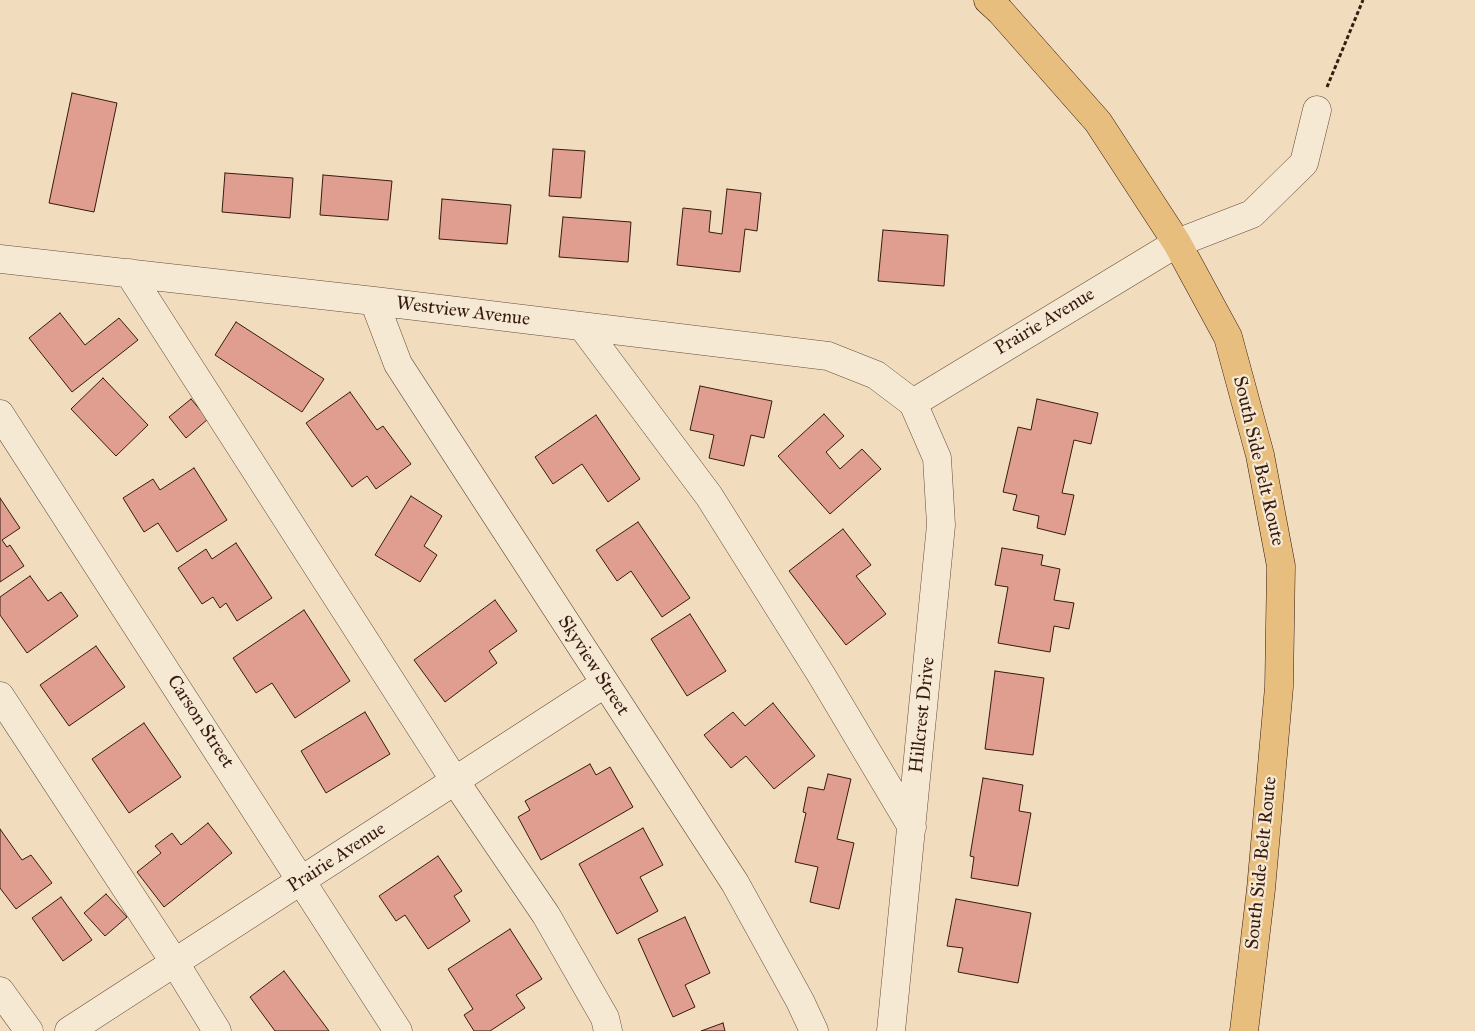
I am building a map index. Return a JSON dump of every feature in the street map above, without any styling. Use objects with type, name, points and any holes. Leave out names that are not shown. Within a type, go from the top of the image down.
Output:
[{"type":"main road","name":"South Side Belt Route","points":[[988,0],[1000,11],[1098,122],[1177,242],[1228,338],[1260,455],[1281,566],[1278,697],[1261,889],[1244,1031]]},
{"type":"street","name":"Prairie Avenue","points":[[913,403],[1177,242],[1252,214],[1304,164],[1317,110]]},
{"type":"street","name":"Westview Avenue","points":[[0,259],[374,301],[828,356],[876,375],[913,403]]},
{"type":"street","points":[[129,273],[455,781],[546,915],[604,1018],[608,1031]]},
{"type":"street","name":"Skyview Street","points":[[374,301],[398,364],[735,883],[800,1000],[814,1031]]},
{"type":"street","points":[[582,326],[709,496],[822,676],[912,827]]},
{"type":"street","name":"Hillcrest Drive","points":[[891,1031],[942,525],[937,458],[913,403]]},
{"type":"street","name":"Carson Street","points":[[0,414],[398,1031]]},
{"type":"street","name":"Prairie Avenue","points":[[69,1031],[604,684]]},
{"type":"street","points":[[0,696],[175,963],[217,1031]]},
{"type":"street","points":[[0,717],[46,767]]},
{"type":"street","points":[[0,990],[29,1031]]},
{"type":"path","points":[[1317,110],[1363,0]]},
{"type":"building","points":[[72,93],[117,103],[94,212],[49,203]]},
{"type":"building","points":[[553,149],[585,151],[581,198],[549,196]]},
{"type":"building","points":[[225,173],[293,178],[290,218],[222,212]]},
{"type":"building","points":[[323,175],[392,181],[388,220],[320,215]]},
{"type":"building","points":[[727,189],[761,193],[757,231],[745,229],[740,272],[677,265],[683,208],[711,211],[709,232],[722,234]]},
{"type":"building","points":[[442,199],[511,205],[507,244],[439,239]]},
{"type":"building","points":[[563,217],[631,222],[628,262],[559,257]]},
{"type":"building","points":[[883,230],[948,235],[944,286],[878,281]]},
{"type":"building","points":[[60,313],[85,345],[119,318],[138,340],[72,392],[29,338]]},
{"type":"building","points":[[236,322],[324,379],[302,412],[215,355]]},
{"type":"building","points":[[103,378],[148,425],[116,456],[71,409]]},
{"type":"building","points":[[700,386],[772,401],[764,438],[751,435],[744,466],[709,458],[714,435],[690,430]]},
{"type":"building","points":[[350,392],[377,430],[383,426],[411,464],[376,489],[367,476],[352,487],[306,423]]},
{"type":"building","points":[[191,399],[208,419],[186,438],[169,417]]},
{"type":"building","points":[[1037,399],[1098,413],[1091,444],[1074,440],[1062,493],[1074,495],[1065,535],[1037,528],[1039,516],[1013,510],[1017,495],[1003,492],[1018,427],[1031,430]]},
{"type":"building","points":[[824,414],[844,436],[826,452],[840,469],[862,449],[881,469],[830,514],[778,456]]},
{"type":"building","points":[[596,415],[640,479],[608,502],[582,464],[553,484],[535,457]]},
{"type":"building","points":[[194,468],[227,520],[177,552],[158,523],[144,532],[123,498],[153,479],[160,490]]},
{"type":"building","points":[[411,496],[442,516],[424,546],[437,555],[420,582],[375,555]]},
{"type":"building","points":[[0,498],[20,528],[2,540],[7,547],[10,545],[24,566],[0,582]]},
{"type":"building","points":[[638,522],[690,598],[662,617],[631,571],[617,581],[596,550]]},
{"type":"building","points":[[843,529],[871,565],[856,576],[886,614],[846,645],[789,571]]},
{"type":"building","points":[[236,543],[272,598],[237,621],[226,603],[220,608],[213,597],[202,604],[178,568],[206,549],[212,559]]},
{"type":"building","points":[[1002,548],[1043,555],[1041,565],[1060,569],[1054,600],[1074,603],[1069,629],[1054,626],[1050,652],[998,643],[1008,587],[995,585]]},
{"type":"building","points":[[30,576],[48,601],[61,592],[78,616],[27,653],[0,615],[0,597]]},
{"type":"building","points":[[495,600],[517,631],[489,651],[497,663],[445,702],[414,660]]},
{"type":"building","points":[[304,610],[350,681],[295,718],[272,683],[256,693],[233,658]]},
{"type":"building","points":[[690,614],[726,671],[687,696],[651,639]]},
{"type":"building","points":[[96,646],[125,687],[69,726],[40,685]]},
{"type":"building","points":[[995,671],[1044,678],[1033,755],[985,749]]},
{"type":"building","points":[[773,703],[815,756],[774,789],[746,756],[731,768],[704,735],[733,712],[745,726]]},
{"type":"building","points":[[365,712],[390,754],[326,793],[301,751]]},
{"type":"building","points":[[144,723],[181,777],[129,813],[92,759]]},
{"type":"building","points":[[590,764],[596,775],[610,767],[633,807],[541,860],[518,817],[530,810],[525,801]]},
{"type":"building","points":[[828,774],[851,779],[837,839],[854,843],[839,909],[810,902],[818,867],[795,862],[806,813],[803,812],[808,787],[824,790]]},
{"type":"building","points":[[983,778],[1023,785],[1019,811],[1031,813],[1018,886],[971,878],[974,857],[970,856]]},
{"type":"building","points":[[208,823],[232,853],[164,907],[137,872],[161,853],[155,846],[172,833],[181,845]]},
{"type":"building","points":[[643,828],[663,865],[640,877],[658,911],[617,934],[579,864]]},
{"type":"building","points":[[0,829],[22,860],[31,855],[52,883],[16,909],[0,888]]},
{"type":"building","points":[[438,856],[462,891],[454,896],[470,921],[428,949],[405,915],[396,921],[379,896]]},
{"type":"building","points":[[106,894],[127,917],[105,936],[84,913]]},
{"type":"building","points":[[61,897],[92,940],[63,961],[32,918]]},
{"type":"building","points":[[956,899],[1031,913],[1018,983],[958,972],[963,948],[947,946]]},
{"type":"building","points":[[685,917],[710,973],[685,985],[695,1007],[673,1017],[638,939]]},
{"type":"building","points":[[510,929],[542,979],[516,995],[525,1008],[490,1031],[474,1031],[464,1015],[473,1009],[448,969]]},
{"type":"building","points":[[284,971],[329,1031],[275,1031],[250,997]]},
{"type":"building","points":[[723,1023],[725,1031],[701,1031]]}]
